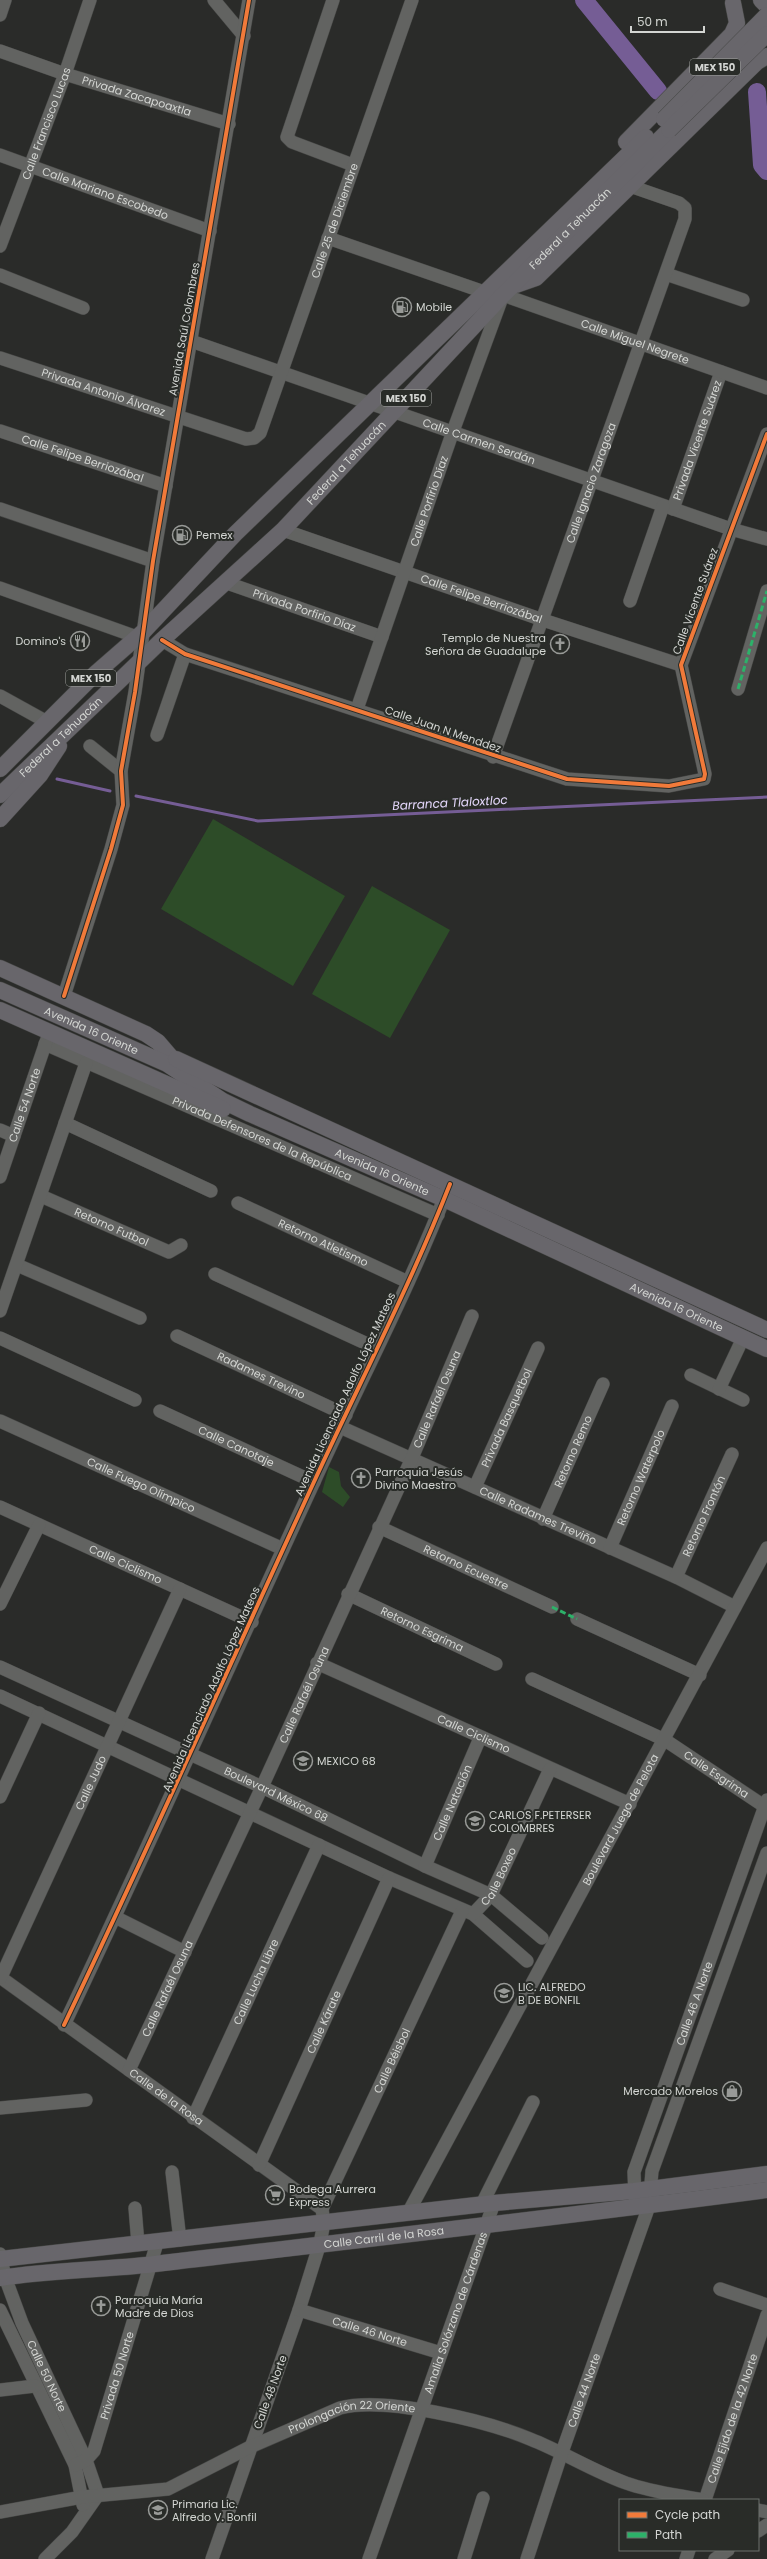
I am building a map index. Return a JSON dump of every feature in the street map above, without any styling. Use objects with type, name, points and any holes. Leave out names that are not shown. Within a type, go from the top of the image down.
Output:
[{"type":"main road","points":[[761,0],[767,6]]},
{"type":"main road","points":[[732,2],[767,34]]},
{"type":"main road","points":[[577,205],[582,188],[732,34],[737,20],[732,2]]},
{"type":"main road","name":"Federal a Tehuacán","points":[[0,795],[162,640],[283,530],[767,15]]},
{"type":"main road","name":"Federal a Tehuacán","points":[[0,769],[96,673],[140,634],[162,608],[235,534],[367,404],[487,293],[577,205],[767,34]]},
{"type":"main road","points":[[508,290],[536,278],[751,67],[767,56]]},
{"type":"main road","points":[[162,608],[158,630],[162,640]]},
{"type":"main road","points":[[0,819],[46,767],[69,710],[96,673]]},
{"type":"main road","points":[[0,805],[43,759],[58,740]]},
{"type":"main road","points":[[0,968],[146,1034],[158,1042],[169,1059]]},
{"type":"main road","name":"Avenida 16 Oriente","points":[[0,978],[169,1059],[450,1184],[767,1330]]},
{"type":"main road","name":"Avenida 16 Oriente","points":[[0,990],[18,1008],[169,1059],[188,1077],[223,1101],[444,1200],[767,1349]]},
{"type":"main road","points":[[0,1000],[18,1008],[47,1038],[212,1106],[250,1114]]},
{"type":"main road","points":[[0,1010],[18,1008]]},
{"type":"main road","name":"Calle Carril de la Rosa","points":[[1,2257],[157,2243],[323,2216],[408,2213],[641,2190],[767,2174]]},
{"type":"main road","name":"Calle Carril de la Rosa","points":[[2,2277],[152,2264],[320,2243],[643,2212],[767,2190]]},
{"type":"street","points":[[0,15],[5,0]]},
{"type":"street","name":"Calle Francisco Lucas","points":[[0,246],[28,167],[65,74],[90,0]]},
{"type":"street","points":[[214,0],[244,36]]},
{"type":"street","name":"Avenida Saúl Colombres","points":[[64,996],[111,849],[123,805],[121,771],[140,662],[140,634],[244,36],[248,0]]},
{"type":"street","points":[[333,0],[287,137],[292,142],[353,165]]},
{"type":"street","name":"Calle 25 de Diciembre","points":[[254,438],[260,433],[412,0]]},
{"type":"street","name":"Privada Zacapoaxtla","points":[[0,51],[65,74],[229,124]]},
{"type":"street","name":"Calle Mariano Escobedo","points":[[0,155],[28,167],[210,231]]},
{"type":"street","name":"Calle Ignacio Zaragoza","points":[[493,757],[685,219],[685,208],[679,203],[630,186]]},
{"type":"street","points":[[328,238],[487,293]]},
{"type":"street","points":[[666,274],[743,300]]},
{"type":"street","points":[[0,275],[83,308]]},
{"type":"street","name":"Calle Miguel Negrete","points":[[508,290],[642,343],[767,388]]},
{"type":"street","name":"Calle Porfirio Díaz","points":[[357,709],[452,434],[508,290]]},
{"type":"street","name":"Calle Carmen Serdán","points":[[191,341],[452,434],[731,529],[767,539]]},
{"type":"street","name":"Privada Antonio Álvarez","points":[[0,358],[178,418],[246,439],[254,438]]},
{"type":"street","name":"Privada Vicente Suárez","points":[[630,601],[721,372]]},
{"type":"street","name":"Calle Felipe Berriozábal","points":[[0,431],[166,486]]},
{"type":"street","name":"Calle Vicente Suárez","points":[[704,779],[705,774],[681,665],[767,434]]},
{"type":"street","points":[[0,509],[153,560]]},
{"type":"street","name":"Calle Felipe Berriozábal","points":[[283,530],[543,620],[681,665]]},
{"type":"street","name":"Privada Porfirio Díaz","points":[[226,583],[382,637]]},
{"type":"street","points":[[0,588],[140,634]]},
{"type":"street","points":[[738,689],[767,591]]},
{"type":"street","name":"Calle Juan N Menddez","points":[[162,640],[184,654],[357,709],[493,757],[528,765],[567,779],[669,786],[704,779]]},
{"type":"street","points":[[157,735],[184,654]]},
{"type":"street","points":[[0,696],[46,722]]},
{"type":"street","points":[[90,746],[121,771]]},
{"type":"street","name":"Privada Defensores de la República","points":[[47,1038],[86,1063],[438,1215]]},
{"type":"street","name":"Calle 54 Norte","points":[[0,1177],[47,1038]]},
{"type":"street","points":[[0,1311],[86,1063]]},
{"type":"street","points":[[65,1123],[211,1191]]},
{"type":"street","points":[[0,1130],[14,1136]]},
{"type":"street","name":"Avenida Licenciado Adolfo López Mateos","points":[[64,2025],[180,1779],[252,1622],[283,1549],[408,1282],[450,1184]]},
{"type":"street","name":"Retorno Futbol","points":[[41,1196],[169,1252],[175,1251],[181,1245]]},
{"type":"street","name":"Retorno Atletismo","points":[[238,1203],[408,1282]]},
{"type":"street","points":[[17,1265],[140,1318]]},
{"type":"street","points":[[215,1274],[376,1348]]},
{"type":"street","name":"Calle Rafaél Osuna","points":[[129,2070],[262,1787],[348,1594],[412,1458],[472,1316]]},
{"type":"street","name":"Radames Trevino","points":[[177,1336],[343,1421]]},
{"type":"street","points":[[0,1338],[134,1400]]},
{"type":"street","points":[[719,1389],[743,1338]]},
{"type":"street","name":"Privada Basquetbol","points":[[475,1487],[538,1348]]},
{"type":"street","points":[[690,1375],[742,1400]]},
{"type":"street","name":"Retorno Remo","points":[[543,1519],[603,1384]]},
{"type":"street","name":"Retorno Waterpolo","points":[[610,1548],[672,1406]]},
{"type":"street","name":"Calle Canotaje","points":[[160,1411],[314,1482]]},
{"type":"street","name":"Calle Fuego Olímpico","points":[[0,1421],[283,1549]]},
{"type":"street","name":"Calle Radames Treviño","points":[[343,1421],[412,1458],[543,1519],[676,1577],[735,1607]]},
{"type":"street","name":"Retorno Frontón","points":[[676,1577],[732,1454]]},
{"type":"street","name":"Calle Ciclismo","points":[[0,1508],[252,1622]]},
{"type":"street","points":[[0,1604],[39,1525]]},
{"type":"street","name":"Retorno Ecuestre","points":[[379,1527],[552,1607]]},
{"type":"street","name":"Boulevard Juego de Pelota","points":[[408,2213],[665,1740],[767,1548]]},
{"type":"street","name":"Calle Judo","points":[[0,1977],[180,1589]]},
{"type":"street","name":"Retorno Esgrima","points":[[348,1594],[496,1664]]},
{"type":"street","points":[[577,1619],[700,1675]]},
{"type":"street","name":"Calle Ciclismo","points":[[317,1663],[480,1738],[630,1804]]},
{"type":"street","name":"Boulevard México 68","points":[[0,1667],[262,1787],[424,1866],[491,1895],[542,1938]]},
{"type":"street","points":[[532,1679],[665,1740]]},
{"type":"street","points":[[0,1696],[467,1913],[527,1961]]},
{"type":"street","points":[[0,1797],[39,1713]]},
{"type":"street","name":"Calle Natación","points":[[424,1866],[480,1738]]},
{"type":"street","name":"Calle Esgrima","points":[[665,1740],[766,1805]]},
{"type":"street","name":"Calle Boxeo","points":[[467,1913],[491,1895],[550,1769]]},
{"type":"street","name":"Calle 46 A Norte","points":[[643,2212],[641,2190],[634,2172],[766,1805]]},
{"type":"street","name":"Calle Lucha Libre","points":[[193,2118],[319,1845]]},
{"type":"street","name":"Calle 46 A Norte","points":[[641,2190],[652,2172],[767,1853]]},
{"type":"street","name":"Calle Kárate","points":[[259,2165],[389,1878]]},
{"type":"street","name":"Calle Béisbol","points":[[323,2216],[467,1913]]},
{"type":"street","points":[[116,1917],[185,1952]]},
{"type":"street","points":[[725,1918],[741,1925]]},
{"type":"street","name":"Calle de la Rosa","points":[[0,1977],[64,2025],[129,2070],[259,2165],[323,2216]]},
{"type":"street","points":[[675,2057],[691,2064]]},
{"type":"street","points":[[0,2108],[86,2100]]},
{"type":"street","name":"Amalia Solórzano de Cárdenas","points":[[369,2559],[484,2227],[488,2204],[533,2102]]},
{"type":"street","points":[[172,2172],[180,2240]]},
{"type":"street","points":[[135,2208],[138,2244]]},
{"type":"street","name":"Calle 44 Norte","points":[[527,2559],[560,2454],[643,2212]]},
{"type":"street","name":"Calle 48 Norte","points":[[212,2559],[299,2310],[320,2243],[323,2216]]},
{"type":"street","name":"Privada 50 Norte","points":[[81,2462],[94,2451],[152,2264],[157,2243]]},
{"type":"street","name":"Calle 50 Norte","points":[[1,2257],[2,2277],[81,2462],[82,2497],[85,2514]]},
{"type":"street","points":[[720,2289],[767,2305]]},
{"type":"street","name":"Calle 50 Norte","points":[[0,2310],[35,2386],[81,2462],[98,2495]]},
{"type":"street","name":"Calle 46 Norte","points":[[299,2310],[440,2353]]},
{"type":"street","name":"Calle Ejido de la 42 Norte","points":[[704,2499],[767,2315]]},
{"type":"street","points":[[0,2390],[35,2386]]},
{"type":"street","name":"Prolongación 22 Oriente","points":[[0,2512],[82,2497],[168,2489],[250,2447],[340,2408],[356,2404],[380,2404],[502,2428],[531,2439],[560,2454],[628,2484],[699,2499]]},
{"type":"street","points":[[44,2559],[63,2543],[98,2495]]},
{"type":"street","points":[[464,2559],[483,2498]]},
{"type":"street","points":[[715,2559],[727,2551]]},
{"type":"green space","points":[[213,819],[345,896],[293,986],[161,909]]},
{"type":"green space","points":[[372,886],[450,930],[390,1038],[312,994]]},
{"type":"green space","points":[[329,1467],[339,1472],[341,1486],[350,1497],[343,1507],[322,1492]]},
{"type":"waterway","points":[[584,0],[658,91]]},
{"type":"waterway","points":[[757,92],[762,165],[767,171]]},
{"type":"waterway","name":"Barranca Tlaloxtloc","points":[[57,779],[110,791]]},
{"type":"waterway","name":"Barranca Tlaloxtloc","points":[[136,796],[258,821],[767,797]]},
{"type":"marked path","points":[[738,689],[767,591]]},
{"type":"marked path","points":[[552,1607],[577,1619]]},
{"type":"cycle path","points":[[64,996],[111,849],[123,805],[121,771],[135,692],[153,561],[249,0]]},
{"type":"cycle path","points":[[162,640],[185,654],[567,779],[669,786],[704,779],[705,774],[681,665],[767,434]]},
{"type":"cycle path","points":[[64,2025],[159,1822],[313,1484],[418,1260],[450,1184]]},
{"type":"place","name":"Mobile","points":[[402,307]]},
{"type":"place","name":"Pemex","points":[[182,535]]},
{"type":"place","name":"Domino's","points":[[80,641]]},
{"type":"place","name":"Templo de Nuestra Señora de Guadalupe","points":[[560,644]]},
{"type":"place","name":"Parroquia Jesús Divino Maestro","points":[[361,1478]]},
{"type":"place","name":"MEXICO 68","points":[[303,1761]]},
{"type":"place","name":"CARLOS F.PETERSER COLOMBRES","points":[[475,1821]]},
{"type":"place","name":"LIC. ALFREDO B DE BONFIL","points":[[504,1993]]},
{"type":"place","name":"Mercado Morelos","points":[[732,2091]]},
{"type":"place","name":"Bodega Aurrera Express","points":[[275,2195]]},
{"type":"place","name":"Parroquia María Madre de Dios","points":[[101,2306]]},
{"type":"place","name":"Primaria Lic. Alfredo V. Bonfil","points":[[158,2510]]}]
